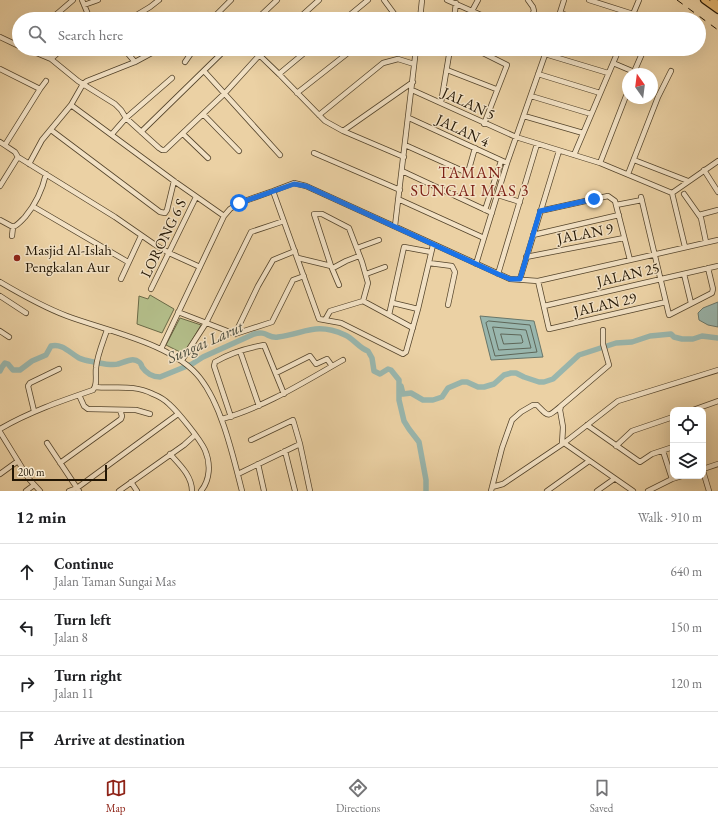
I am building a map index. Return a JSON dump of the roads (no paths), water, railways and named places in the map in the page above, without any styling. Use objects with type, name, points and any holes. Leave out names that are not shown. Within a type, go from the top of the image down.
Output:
[{"type":"main road","points":[[704,0],[718,10]]},
{"type":"main road","points":[[712,0],[718,4]]},
{"type":"street","points":[[59,12],[73,0]]},
{"type":"street","points":[[87,12],[83,2],[98,0]]},
{"type":"street","points":[[143,12],[159,0]]},
{"type":"street","points":[[219,12],[231,0]]},
{"type":"street","points":[[264,12],[277,0]]},
{"type":"street","points":[[306,12],[319,0]]},
{"type":"street","points":[[353,12],[368,0]]},
{"type":"street","points":[[384,0],[392,12]]},
{"type":"street","points":[[421,12],[422,0]]},
{"type":"street","points":[[447,0],[472,11],[478,0]]},
{"type":"street","points":[[528,0],[534,7],[534,12]]},
{"type":"street","points":[[560,12],[564,0]]},
{"type":"street","points":[[589,0],[619,12]]},
{"type":"street","points":[[634,12],[639,0]]},
{"type":"street","points":[[455,12],[456,3]]},
{"type":"street","points":[[0,38],[12,43]]},
{"type":"street","points":[[44,56],[51,59],[83,84],[115,104],[126,118],[162,150],[165,150],[183,134],[225,93],[258,56]]},
{"type":"street","points":[[51,59],[54,56]]},
{"type":"street","points":[[130,56],[135,62]]},
{"type":"street","points":[[29,164],[42,140],[71,105],[83,84],[146,56]]},
{"type":"street","points":[[185,62],[189,56]]},
{"type":"street","points":[[141,132],[219,56]]},
{"type":"street","points":[[260,56],[319,115],[330,124],[404,157]]},
{"type":"street","points":[[279,74],[301,56]]},
{"type":"street","points":[[298,93],[344,56]]},
{"type":"street","points":[[395,226],[409,118],[415,56]]},
{"type":"street","points":[[441,103],[449,56]]},
{"type":"street","points":[[484,124],[496,89],[507,65],[489,56]]},
{"type":"street","points":[[476,264],[507,163],[545,56]]},
{"type":"street","points":[[558,56],[608,73]]},
{"type":"street","points":[[574,155],[616,56]]},
{"type":"street","points":[[638,68],[642,56]]},
{"type":"street","points":[[319,115],[383,63],[398,59],[414,64]]},
{"type":"street","points":[[613,63],[624,68]]},
{"type":"street","points":[[0,70],[40,89]]},
{"type":"street","points":[[447,70],[496,89]]},
{"type":"street","points":[[204,71],[280,155]]},
{"type":"street","points":[[628,174],[658,97],[671,71]]},
{"type":"street","points":[[538,74],[600,93]]},
{"type":"street","points":[[112,134],[126,118],[172,78]]},
{"type":"street","points":[[5,145],[46,81]]},
{"type":"street","points":[[343,131],[413,82]]},
{"type":"street","name":"JALAN 5","points":[[412,90],[484,124],[516,137],[600,163],[672,193]]},
{"type":"street","points":[[531,96],[591,114]]},
{"type":"street","points":[[600,163],[623,104]]},
{"type":"street","points":[[71,105],[224,216]]},
{"type":"street","points":[[203,114],[239,151]]},
{"type":"street","points":[[524,116],[583,133]]},
{"type":"street","name":"JALAN 4","points":[[409,118],[507,163]]},
{"type":"street","points":[[51,130],[160,212],[165,213],[167,210],[174,181]]},
{"type":"street","points":[[183,134],[208,158]]},
{"type":"street","points":[[0,142],[15,152],[18,157],[115,217],[141,236],[169,253],[200,267]]},
{"type":"street","points":[[498,274],[537,144]]},
{"type":"street","points":[[405,145],[463,171],[469,169],[475,148]]},
{"type":"street","points":[[520,279],[559,151]]},
{"type":"street","points":[[314,153],[400,190]]},
{"type":"street","points":[[0,186],[18,157]]},
{"type":"street","points":[[634,160],[688,181]]},
{"type":"street","points":[[485,210],[501,161]]},
{"type":"street","points":[[685,247],[672,193],[718,161]]},
{"type":"street","points":[[704,170],[718,192]]},
{"type":"street","points":[[402,171],[492,212]]},
{"type":"street","points":[[13,228],[17,226],[34,206],[43,188],[46,174]]},
{"type":"street","points":[[161,349],[224,216],[230,209],[239,203],[294,184],[306,186],[510,279],[538,281],[718,240]]},
{"type":"street","points":[[274,191],[319,319],[342,323],[404,354],[406,352],[418,310],[433,244]]},
{"type":"street","points":[[684,194],[701,218],[706,242]]},
{"type":"street","points":[[498,195],[520,202]]},
{"type":"street","name":"LORONG 6 S","points":[[151,290],[196,196]]},
{"type":"street","points":[[540,211],[608,196],[615,201],[630,260]]},
{"type":"street","points":[[616,205],[642,198],[669,315],[713,292],[708,268]]},
{"type":"street","points":[[398,199],[484,238]]},
{"type":"street","points":[[34,206],[128,262]]},
{"type":"street","points":[[699,215],[718,210]]},
{"type":"street","points":[[340,285],[332,267],[314,214],[322,214],[347,227],[357,248],[368,283],[363,301]]},
{"type":"street","points":[[533,235],[619,215]]},
{"type":"street","points":[[0,220],[13,228]]},
{"type":"street","points":[[182,360],[206,323],[251,232],[284,220]]},
{"type":"street","points":[[12,236],[13,228]]},
{"type":"street","points":[[121,279],[141,236]]},
{"type":"street","name":"JALAN 9","points":[[526,257],[624,238]]},
{"type":"street","points":[[357,248],[379,240]]},
{"type":"street","points":[[389,315],[404,247],[430,252]]},
{"type":"street","points":[[235,334],[258,286],[273,260],[295,251]]},
{"type":"street","points":[[298,258],[332,267],[359,256]]},
{"type":"street","points":[[429,263],[452,266],[454,269],[455,272],[448,304]]},
{"type":"street","name":"JALAN 25","points":[[544,306],[718,266]]},
{"type":"street","points":[[366,274],[385,267]]},
{"type":"street","points":[[684,274],[692,303]]},
{"type":"street","points":[[178,312],[235,334],[272,322],[293,280],[304,276]]},
{"type":"street","points":[[538,281],[544,306]]},
{"type":"street","points":[[0,282],[48,309],[161,349],[187,364],[200,376],[222,419],[242,491]]},
{"type":"street","points":[[0,296],[26,313]]},
{"type":"street","points":[[325,320],[330,311],[363,301],[413,328]]},
{"type":"street","name":"JALAN 29","points":[[544,306],[549,329],[666,302]]},
{"type":"street","points":[[392,303],[418,310]]},
{"type":"street","points":[[95,387],[96,367],[107,330]]},
{"type":"street","points":[[492,489],[502,448],[512,420],[521,412],[533,405],[537,405],[544,414],[549,415],[608,368],[608,358],[603,344],[603,330]]},
{"type":"street","points":[[0,331],[9,337]]},
{"type":"street","points":[[231,417],[214,362],[240,351],[264,344],[284,394]]},
{"type":"street","points":[[240,351],[259,406]]},
{"type":"street","points":[[276,373],[310,356],[316,364],[327,360],[332,366]]},
{"type":"street","points":[[222,419],[259,406],[284,394],[343,360]]},
{"type":"street","points":[[34,411],[28,386],[30,383],[59,369]]},
{"type":"street","points":[[492,489],[503,484],[563,444],[618,402],[718,370]]},
{"type":"street","points":[[0,429],[34,411],[92,390],[95,387],[126,387],[153,394],[168,403],[195,435],[205,450],[208,480],[201,491]]},
{"type":"street","points":[[79,395],[84,406],[88,409],[136,410],[150,414]]},
{"type":"street","points":[[702,407],[718,402]]},
{"type":"street","points":[[561,406],[560,410],[563,427],[563,444]]},
{"type":"street","points":[[60,463],[121,419],[122,416],[120,410]]},
{"type":"street","points":[[69,491],[78,490],[178,414]]},
{"type":"street","points":[[616,446],[632,431],[670,418]]},
{"type":"street","points":[[251,440],[293,420],[300,444],[310,491]]},
{"type":"street","points":[[587,425],[640,462],[652,454],[670,448]]},
{"type":"street","points":[[0,432],[29,479],[40,491]]},
{"type":"street","points":[[119,491],[195,435]]},
{"type":"street","points":[[47,443],[78,490]]},
{"type":"street","points":[[238,474],[300,444]]},
{"type":"street","points":[[563,444],[633,491]]},
{"type":"street","points":[[663,451],[670,473]]},
{"type":"street","points":[[285,452],[295,491]]},
{"type":"street","points":[[170,454],[187,475],[192,491]]},
{"type":"street","points":[[0,474],[18,461]]},
{"type":"street","points":[[547,491],[589,461]]},
{"type":"street","points":[[258,464],[264,491]]},
{"type":"street","points":[[706,469],[718,464]]},
{"type":"street","points":[[597,491],[614,479]]},
{"type":"street","points":[[648,491],[672,479]]},
{"type":"street","points":[[706,479],[709,491]]},
{"type":"street","points":[[131,482],[137,491]]},
{"type":"street","points":[[26,491],[34,485]]},
{"type":"water","points":[[718,302],[718,327],[708,325],[699,320],[698,313],[703,308]]},
{"type":"water","points":[[480,316],[534,321],[543,357],[491,360]]},
{"type":"waterway","name":"Sungai Larut","points":[[0,371],[5,363],[8,364],[13,370],[20,370],[32,361],[46,355],[51,346],[55,345],[62,347],[81,359],[109,365],[134,360],[140,363],[148,373],[160,377],[192,364],[203,357],[254,334],[262,333],[275,337],[318,329],[335,331],[345,335],[368,351],[372,358],[374,371],[380,374],[388,369],[391,370],[399,380],[399,400],[404,421],[419,442],[426,480],[426,491]]},
{"type":"waterway","points":[[401,386],[403,394],[411,393],[423,400],[433,400],[442,397],[448,388],[462,382],[467,382],[478,387],[484,387],[494,384],[504,375],[511,373],[516,373],[539,382],[544,382],[553,379],[579,355],[616,343],[632,342],[650,336],[671,334],[674,337],[682,339],[693,339],[702,336],[718,338]]},
{"type":"railway","points":[[677,0],[693,12]]},
{"type":"railway","points":[[706,21],[718,30]]},
{"type":"place","name":"Masjid Al-Islah Pengkalan Aur","points":[[17,258]]},
{"type":"district","name":"TAMAN SUNGAI MAS 3","points":[[470,181]]}]
